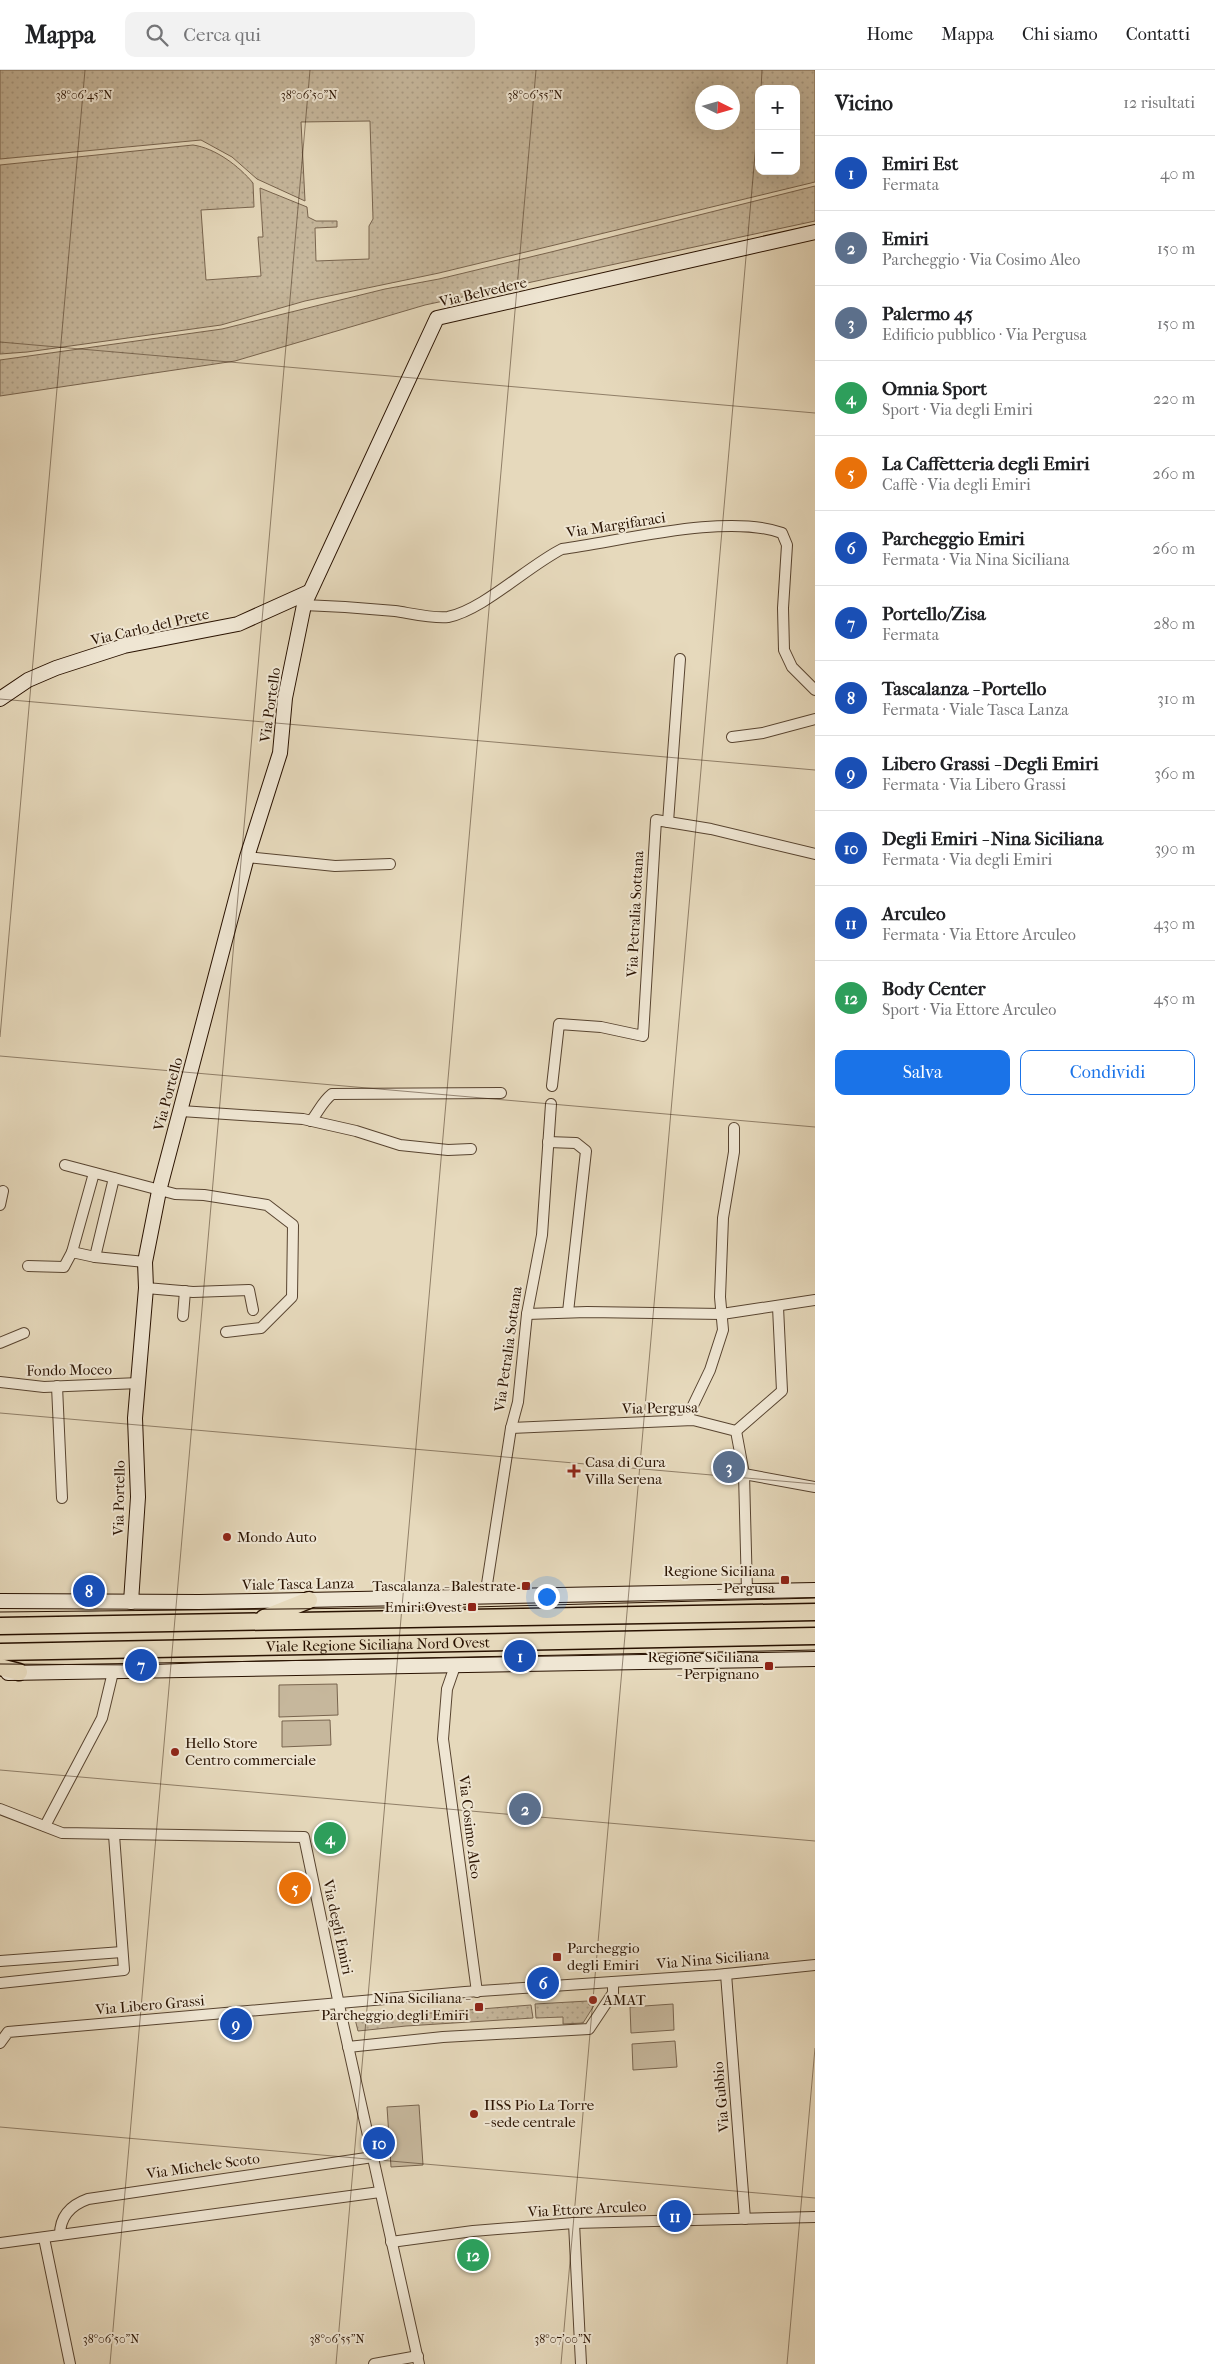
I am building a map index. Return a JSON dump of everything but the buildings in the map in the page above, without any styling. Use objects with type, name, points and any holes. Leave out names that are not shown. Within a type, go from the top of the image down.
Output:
[{"type":"main road","points":[[255,1622],[309,1600]]},
{"type":"main road","name":"Viale Regione Siciliana Nord Ovest","points":[[0,1626],[815,1612]]},
{"type":"main road","name":"Viale Regione Siciliana Nord Ovest","points":[[0,1652],[815,1636]]},
{"type":"main road","points":[[0,1668],[19,1672]]},
{"type":"street","name":"Via Belvedere","points":[[307,598],[437,318],[815,232]]},
{"type":"street","name":"Via Margifaraci","points":[[307,598],[359,607],[447,617],[466,610],[502,589],[540,560],[562,549],[722,526],[768,527],[782,533],[787,545],[783,608],[784,650],[792,667],[815,690]]},
{"type":"street","name":"Via Carlo del Prete","points":[[0,698],[28,680],[56,668],[124,646],[238,624],[307,598]]},
{"type":"street","name":"Via Portello","points":[[131,1602],[138,1497],[135,1418],[150,1288],[145,1262],[159,1190],[248,857],[280,753],[285,698],[307,598]]},
{"type":"street","points":[[680,659],[668,822],[815,854]]},
{"type":"street","points":[[732,737],[763,733],[815,719]]},
{"type":"street","name":"Via Petralia Sottana","points":[[552,1086],[559,1024],[601,1027],[643,1036],[656,820],[668,822]]},
{"type":"street","points":[[248,857],[335,866],[390,864]]},
{"type":"street","points":[[311,1121],[319,1112],[322,1102],[332,1094],[501,1093]]},
{"type":"street","name":"Via Petralia Sottana","points":[[485,1597],[511,1428],[518,1402],[527,1314],[542,1235],[551,1104]]},
{"type":"street","points":[[181,1111],[311,1121],[356,1131],[400,1145],[448,1150],[471,1149]]},
{"type":"street","points":[[686,1420],[710,1370],[723,1330],[724,1218],[734,1152],[734,1128]]},
{"type":"street","points":[[548,1142],[576,1143],[586,1151],[568,1312]]},
{"type":"street","points":[[65,1165],[159,1190],[268,1205],[293,1224],[292,1297],[261,1328],[226,1332]]},
{"type":"street","points":[[28,1266],[64,1267],[72,1252],[94,1173]]},
{"type":"street","points":[[95,1257],[114,1178]]},
{"type":"street","points":[[0,1205],[3,1191]]},
{"type":"street","points":[[72,1252],[95,1257],[145,1262]]},
{"type":"street","points":[[150,1288],[185,1291],[249,1290],[253,1310]]},
{"type":"street","points":[[183,1316],[185,1291]]},
{"type":"street","points":[[527,1314],[568,1312],[722,1314],[815,1300]]},
{"type":"street","points":[[778,1307],[782,1391],[736,1431],[744,1474],[747,1592],[815,1590]]},
{"type":"street","points":[[0,1343],[24,1333]]},
{"type":"street","name":"Fondo Moceo","points":[[0,1382],[23,1386],[139,1383]]},
{"type":"street","points":[[58,1386],[62,1498]]},
{"type":"street","name":"Via Pergusa","points":[[511,1428],[693,1420],[736,1431]]},
{"type":"street","points":[[744,1474],[815,1487]]},
{"type":"street","name":"Viale Tasca Lanza","points":[[0,1601],[309,1600],[747,1592]]},
{"type":"street","name":"Viale Regione Siciliana Nord Ovest","points":[[0,1673],[815,1658]]},
{"type":"street","name":"Via Cosimo Aleo","points":[[455,1666],[447,1689],[443,1739],[477,1992]]},
{"type":"street","points":[[45,1826],[102,1718],[113,1672]]},
{"type":"street","name":"Via degli Emiri","points":[[0,1809],[62,1833],[304,1837],[338,2003],[418,2360]]},
{"type":"street","points":[[0,1982],[124,1970],[114,1834]]},
{"type":"street","points":[[0,1961],[122,1952]]},
{"type":"street","name":"Via Nina Siciliana","points":[[338,2003],[726,1974],[815,1965]]},
{"type":"street","name":"Via Gubbio","points":[[726,1974],[745,2218]]},
{"type":"street","points":[[348,2047],[443,2037],[589,2029],[613,1993],[613,1982]]},
{"type":"street","name":"Via Libero Grassi","points":[[0,2043],[4,2029],[338,2003]]},
{"type":"street","name":"Via Michele Scoto","points":[[60,2235],[62,2220],[74,2204],[88,2199],[373,2158]]},
{"type":"street","points":[[0,2243],[380,2192]]},
{"type":"street","name":"Via Ettore Arculeo","points":[[391,2242],[574,2223],[815,2217]]},
{"type":"street","points":[[574,2223],[581,2364]]},
{"type":"street","points":[[44,2238],[70,2364]]},
{"type":"street","points":[[374,2364],[418,2360]]},
{"type":"shaded area","points":[[0,70],[815,70],[815,182],[439,273],[305,301],[221,325],[27,352],[0,354],[0,165],[193,145],[201,147],[218,154],[234,164],[253,183],[254,207],[201,210],[206,280],[261,276],[258,237],[263,237],[260,188],[307,207],[308,217],[316,221],[337,221],[337,227],[315,228],[316,261],[369,259],[369,226],[373,219],[370,121],[301,122],[305,201],[257,179],[232,157],[201,140],[0,159]]},
{"type":"shaded area","points":[[815,186],[815,221],[425,305],[235,361],[0,396],[0,360],[222,329],[385,289],[439,279],[551,252]]},
{"type":"shaded area","points":[[337,1684],[338,1715],[279,1717],[279,1685]]},
{"type":"shaded area","points":[[330,1720],[331,1745],[282,1747],[282,1721]]},
{"type":"shaded area","points":[[588,2001],[589,2005],[595,2004],[583,2023],[563,2024],[563,2017],[536,2018],[535,2004]]},
{"type":"shaded area","points":[[673,2004],[674,2030],[631,2033],[630,2007]]},
{"type":"shaded area","points":[[531,2005],[533,2018],[358,2031],[355,2019]]},
{"type":"shaded area","points":[[675,2041],[677,2067],[633,2070],[632,2044]]},
{"type":"shaded area","points":[[419,2105],[423,2165],[391,2167],[387,2107]]},
{"type":"tram line","points":[[0,1612],[472,1607],[815,1598]]},
{"type":"tram line","points":[[0,1664],[141,1665],[815,1650]]},
{"type":"place","name":"Palermo 45","points":[[729,1467]]},
{"type":"place","name":"Casa di Cura Villa Serena","points":[[574,1471]]},
{"type":"place","name":"Mondo Auto","points":[[227,1537]]},
{"type":"place","name":"Regione Siciliana - Pergusa","points":[[785,1580]]},
{"type":"place","name":"Tascalanza - Balestrate","points":[[526,1586]]},
{"type":"place","name":"Tascalanza - Portello","points":[[89,1591]]},
{"type":"place","name":"Emiri Ovest","points":[[472,1607]]},
{"type":"place","name":"Emiri Est","points":[[520,1656]]},
{"type":"place","name":"Portello/Zisa","points":[[141,1665]]},
{"type":"place","name":"Regione Siciliana - Perpignano","points":[[769,1666]]},
{"type":"place","name":"Hello Store Centro commerciale","points":[[175,1752]]},
{"type":"place","name":"Emiri","points":[[525,1809]]},
{"type":"place","name":"Omnia Sport","points":[[330,1838]]},
{"type":"place","name":"La Caffetteria degli Emiri","points":[[295,1888]]},
{"type":"place","name":"Parcheggio degli Emiri","points":[[557,1957]]},
{"type":"place","name":"Parcheggio Emiri","points":[[543,1983]]},
{"type":"place","name":"AMAT","points":[[593,2000]]},
{"type":"place","name":"Nina Siciliana - Parcheggio degli Emiri","points":[[479,2007]]},
{"type":"place","name":"Libero Grassi - Degli Emiri","points":[[236,2024]]},
{"type":"place","name":"IISS Pio La Torre - sede centrale","points":[[474,2114]]},
{"type":"place","name":"Degli Emiri - Nina Siciliana","points":[[379,2143]]},
{"type":"place","name":"Arculeo","points":[[675,2216]]},
{"type":"place","name":"Body Center","points":[[473,2255]]}]
